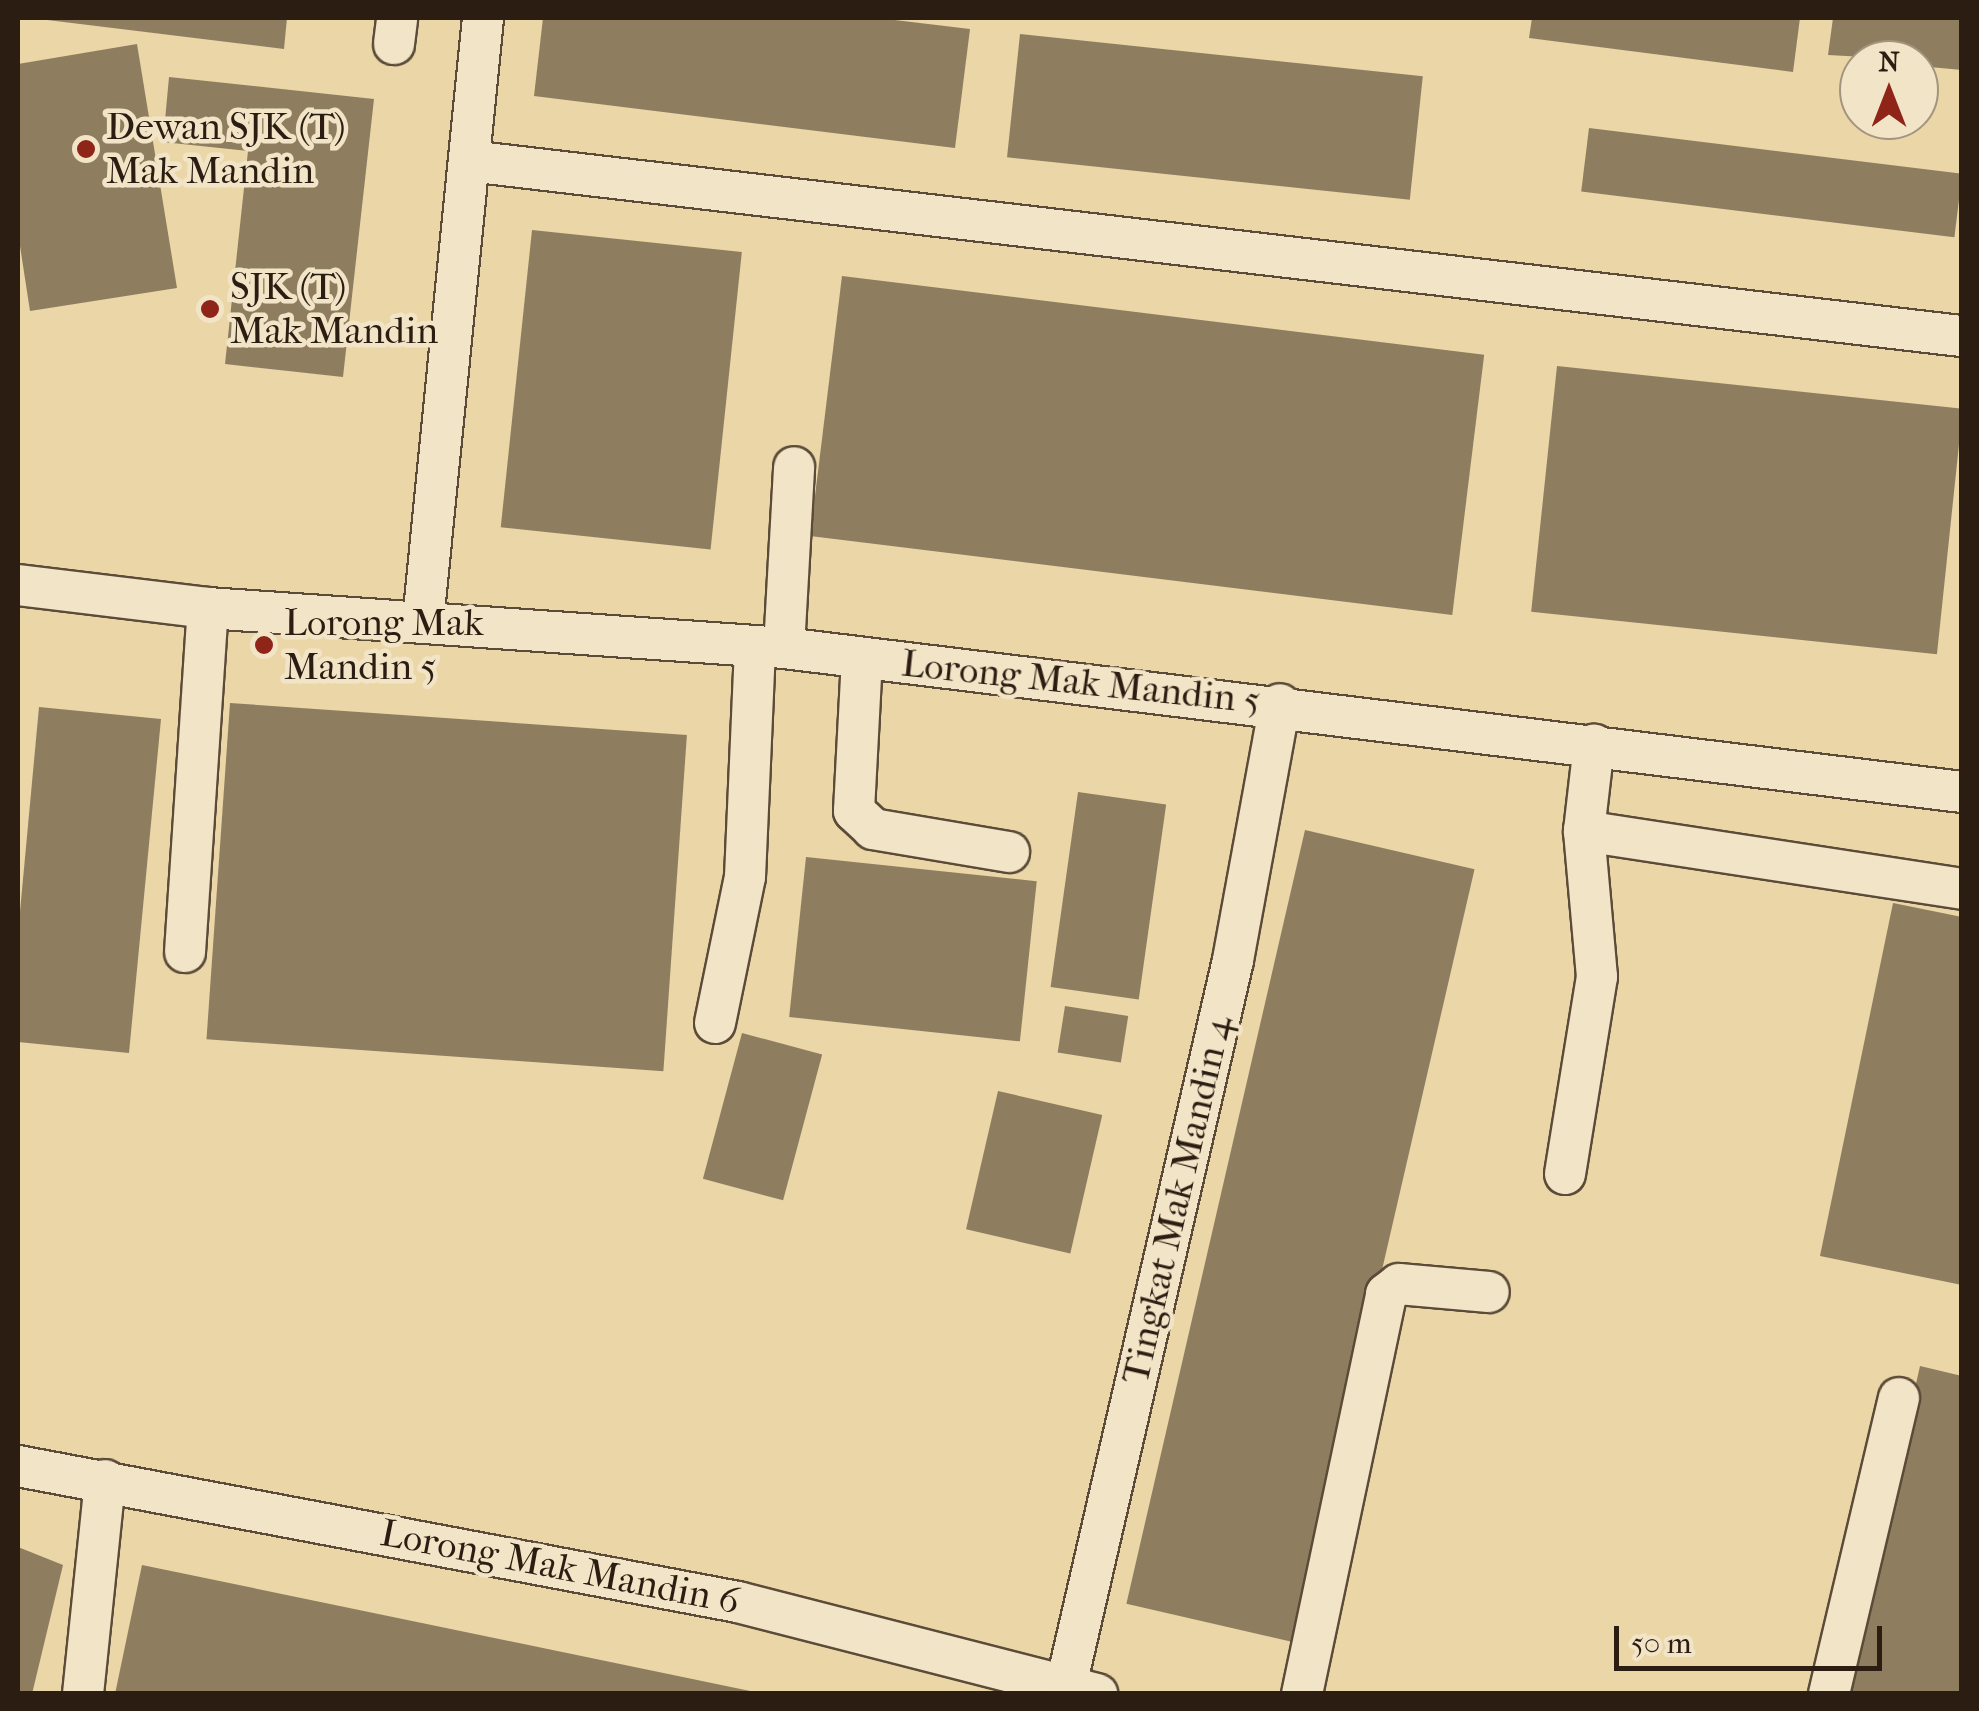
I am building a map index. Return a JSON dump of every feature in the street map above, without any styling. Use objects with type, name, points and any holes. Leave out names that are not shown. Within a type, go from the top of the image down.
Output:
[{"type":"street","points":[[424,620],[483,18]]},
{"type":"street","points":[[469,161],[1962,336]]},
{"type":"street","points":[[714,1023],[745,878],[769,647],[794,467]]},
{"type":"street","name":"Lorong Mak Mandin 5","points":[[18,585],[208,608],[424,620],[769,647],[1280,704],[1962,792]]},
{"type":"street","points":[[185,952],[208,608]]},
{"type":"street","points":[[862,658],[854,811],[873,829],[1009,852]]},
{"type":"street","name":"Tingkat Mak Mandin 4","points":[[1076,1691],[1233,960],[1280,704]]},
{"type":"street","points":[[1565,1174],[1597,977],[1584,831],[1594,744]]},
{"type":"street","points":[[1584,831],[1962,889]]},
{"type":"street","points":[[1302,1694],[1386,1294],[1398,1284],[1489,1292]]},
{"type":"street","points":[[1829,1694],[1898,1398]]},
{"type":"street","name":"Lorong Mak Mandin 6","points":[[18,1466],[738,1602],[1076,1691]]},
{"type":"street","points":[[83,1694],[105,1480]]},
{"type":"building","points":[[31,18],[287,18],[284,49]]},
{"type":"building","points":[[543,18],[878,18],[970,29],[955,148],[534,96]]},
{"type":"building","points":[[1532,18],[1800,18],[1793,72],[1529,38]]},
{"type":"building","points":[[1833,18],[1962,18],[1962,70],[1939,68],[1939,40],[1839,40],[1839,56],[1828,55]]},
{"type":"building","points":[[1020,34],[1423,76],[1410,200],[1007,157]]},
{"type":"building","name":"Dewan SJK (T) Mak Mandin","points":[[137,44],[177,288],[30,311],[18,233],[18,64]]},
{"type":"building","points":[[169,77],[374,99],[343,377],[225,364],[248,151],[163,142]]},
{"type":"building","points":[[1589,128],[1962,174],[1954,237],[1581,192]]},
{"type":"building","points":[[532,230],[742,252],[711,549],[501,527]]},
{"type":"building","points":[[842,276],[1484,355],[1452,615],[810,536]]},
{"type":"building","points":[[1557,366],[1962,409],[1937,654],[1531,612]]},
{"type":"building","points":[[230,703],[687,735],[663,1071],[206,1039]]},
{"type":"building","points":[[39,707],[161,719],[129,1053],[18,1042],[18,933]]},
{"type":"building","points":[[1078,792],[1166,804],[1139,999],[1051,987]]},
{"type":"building","points":[[1305,830],[1475,869],[1296,1643],[1126,1604]]},
{"type":"building","points":[[806,857],[1037,881],[1020,1041],[789,1017]]},
{"type":"building","points":[[1893,903],[1962,917],[1962,1285],[1820,1256]]},
{"type":"building","points":[[1065,1006],[1128,1016],[1121,1062],[1058,1052]]},
{"type":"building","points":[[742,1033],[822,1054],[783,1200],[703,1179]]},
{"type":"building","points":[[998,1091],[1102,1115],[1070,1253],[966,1229]]},
{"type":"building","points":[[1920,1366],[1962,1376],[1962,1694],[1846,1694]]},
{"type":"building","points":[[18,1547],[63,1565],[32,1694],[18,1694]]},
{"type":"building","points":[[142,1565],[755,1692],[755,1694],[115,1694]]},
{"type":"place","name":"Dewan SJK (T) Mak Mandin","points":[[86,149]]},
{"type":"place","name":"SJK (T) Mak Mandin","points":[[210,309]]},
{"type":"place","name":"Lorong Mak Mandin 5","points":[[264,645]]}]
